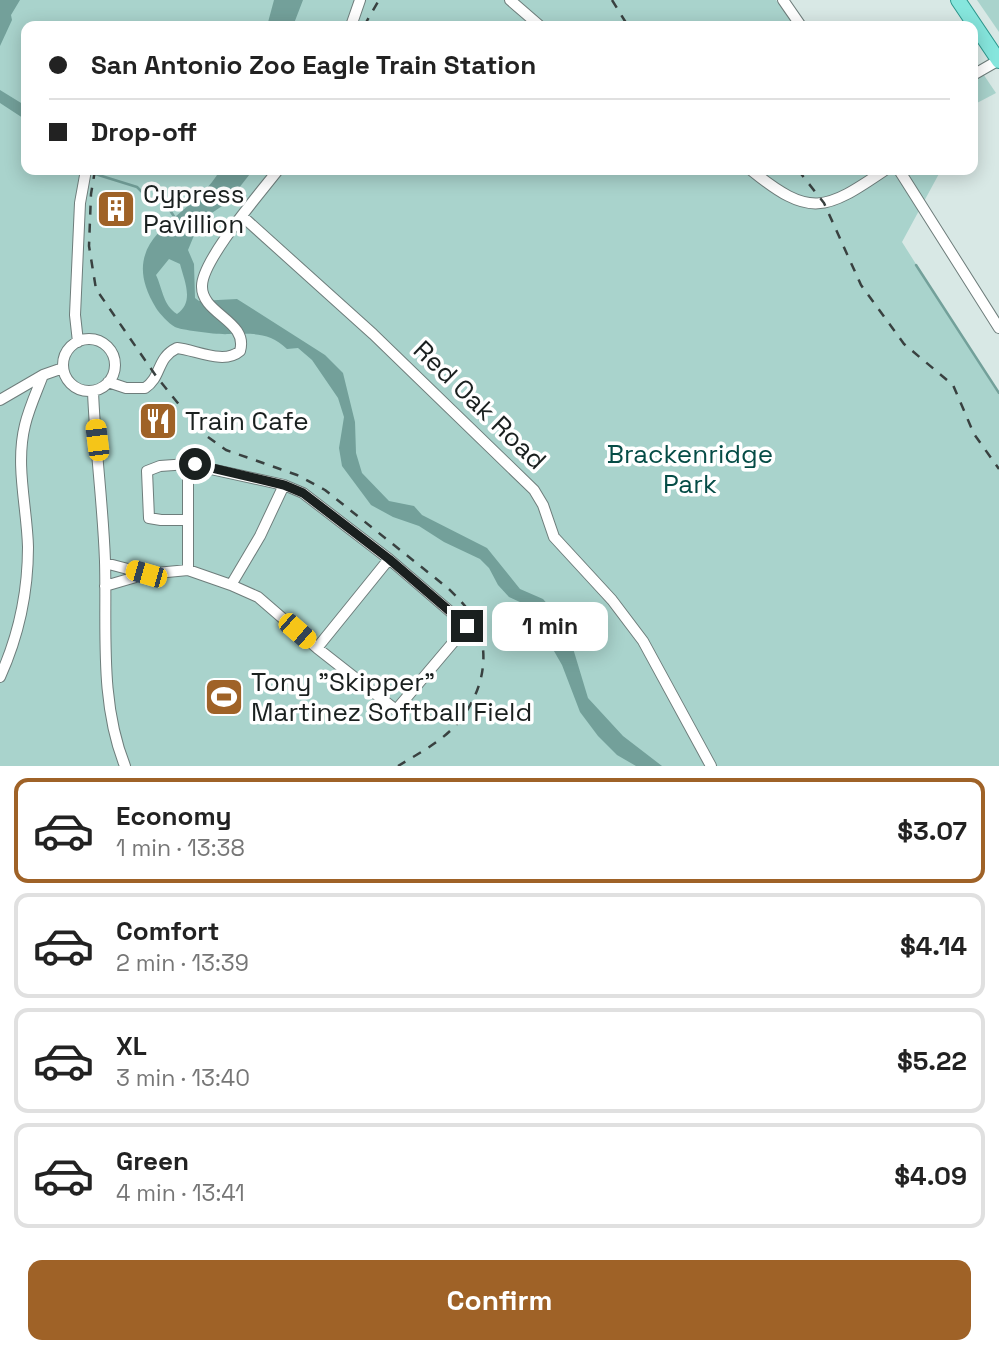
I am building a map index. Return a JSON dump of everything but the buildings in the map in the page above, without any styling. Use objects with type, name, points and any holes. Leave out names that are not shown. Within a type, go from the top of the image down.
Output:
[{"type":"main road","points":[[958,0],[972,21]]},
{"type":"main road","points":[[978,30],[999,61]]},
{"type":"street","points":[[353,21],[360,0]]},
{"type":"street","points":[[510,0],[534,21]]},
{"type":"street","points":[[783,0],[797,21]]},
{"type":"street","points":[[978,72],[999,61]]},
{"type":"street","points":[[78,342],[75,315],[79,215],[85,175]]},
{"type":"street","points":[[108,382],[126,388],[145,387],[156,376],[163,359],[177,348],[221,357],[232,356],[240,351],[242,342],[239,333],[205,299],[202,283],[206,270],[242,216],[274,175]]},
{"type":"street","points":[[758,175],[784,195],[802,203],[814,204],[842,196],[877,175]]},
{"type":"street","points":[[902,175],[999,328]]},
{"type":"street","name":"Red Oak Road","points":[[242,216],[373,334],[534,490],[543,505],[554,537],[612,600],[643,641],[711,766]]},
{"type":"street","points":[[96,341],[111,353],[114,366],[108,382],[93,391],[77,388],[65,376],[63,368],[67,351],[78,342],[96,341]]},
{"type":"street","points":[[0,400],[43,375],[63,368]]},
{"type":"street","points":[[0,677],[16,639],[26,590],[28,547],[22,466],[24,426],[43,375]]},
{"type":"street","points":[[93,391],[105,563],[106,672],[112,721],[118,750],[125,766]]},
{"type":"street","points":[[105,586],[146,574],[188,570],[231,585],[258,597],[317,649],[396,710],[467,626],[389,559],[303,493],[284,485],[188,464],[160,466],[147,471],[149,518],[188,520]]},
{"type":"street","points":[[188,464],[188,570]]},
{"type":"street","points":[[231,585],[260,536],[284,485]]},
{"type":"street","points":[[317,649],[389,559]]},
{"type":"street","points":[[105,563],[146,574]]},
{"type":"green space","name":"Brackenridge Park","points":[[0,0],[776,0],[791,21],[21,21],[21,175],[938,175],[902,242],[999,395],[999,766],[0,766]]},
{"type":"green space","points":[[977,0],[999,0],[999,32]]},
{"type":"green space","points":[[978,66],[996,93],[978,102]]},
{"type":"water","points":[[0,0],[20,0],[11,15],[12,20],[0,46]]},
{"type":"water","points":[[274,0],[303,0],[295,21],[268,21]]},
{"type":"water","points":[[0,90],[21,103],[21,117],[0,103]]},
{"type":"water","points":[[216,175],[249,175],[228,202],[200,221],[188,250],[194,264],[195,298],[199,301],[237,299],[325,355],[343,373],[355,422],[356,453],[362,473],[389,501],[414,506],[422,515],[487,548],[520,589],[543,599],[557,615],[572,645],[588,698],[623,736],[662,766],[636,766],[617,755],[598,736],[580,712],[562,665],[535,618],[522,603],[509,597],[480,559],[444,542],[419,526],[393,517],[371,505],[342,466],[339,448],[344,417],[338,398],[312,360],[298,348],[287,349],[266,336],[184,330],[172,325],[160,313],[145,283],[143,262],[150,245],[161,230],[193,202]],"holes":[[[169,259],[180,264],[186,284],[186,303],[177,314],[166,302],[156,275]]]},
{"type":"waterway","points":[[98,175],[137,187],[147,197],[166,204],[175,218]]},
{"type":"waterway","points":[[916,265],[999,393]]},
{"type":"railway","points":[[367,21],[379,0]]},
{"type":"railway","points":[[612,0],[625,21]]},
{"type":"railway","points":[[94,175],[89,246],[96,289],[156,376],[201,432],[226,450],[297,475],[325,490],[449,589],[468,609],[476,623],[481,637],[483,666],[470,706],[452,729],[398,766]]},
{"type":"railway","points":[[802,175],[824,203],[861,285],[904,344],[953,385],[974,434],[999,469]]},
{"type":"place","name":"Cypress Pavillion","points":[[116,209]]},
{"type":"place","name":"Train Cafe","points":[[158,421]]},
{"type":"place","name":"Tony \"Skipper\" Martinez Softball Field","points":[[224,697]]},
{"type":"route","points":[[195,464],[284,485],[303,493],[389,559],[467,626]]}]
